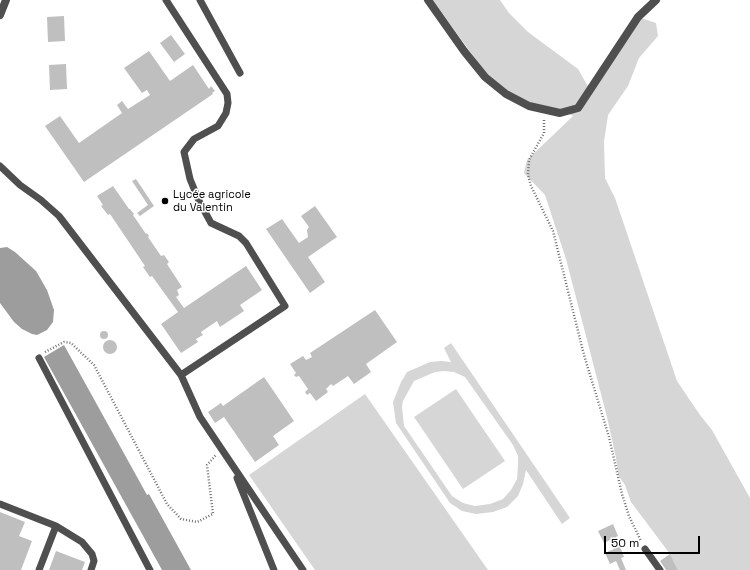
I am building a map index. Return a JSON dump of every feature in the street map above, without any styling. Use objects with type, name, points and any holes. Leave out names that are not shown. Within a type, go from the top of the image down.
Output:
[{"type":"street","points":[[0,15],[6,0]]},
{"type":"street","points":[[428,0],[464,51],[485,77],[506,94],[529,106],[560,113],[578,108],[638,17],[656,0]]},
{"type":"lane","points":[[166,0],[227,94],[228,103],[226,113],[218,126],[194,139],[184,152],[190,178],[199,201],[212,223],[239,236],[246,243],[285,306],[181,375]]},
{"type":"lane","points":[[200,0],[240,73]]},
{"type":"lane","points":[[0,166],[20,185],[41,200],[59,216],[181,375],[200,417],[304,570]]},
{"type":"lane","points":[[39,358],[150,570]]},
{"type":"lane","points":[[232,464],[274,570]]},
{"type":"lane","points":[[0,504],[56,526],[82,542],[92,554],[94,561],[91,570]]},
{"type":"lane","points":[[39,570],[56,526]]},
{"type":"lane","points":[[645,549],[660,570]]},
{"type":"path","points":[[544,109],[544,133],[528,160],[528,175],[531,186],[553,231],[584,355],[609,437],[622,494],[629,516],[645,549]]},
{"type":"path","points":[[39,358],[45,352],[64,342],[71,343],[94,365],[167,504],[181,519],[197,522],[213,514],[207,465],[222,449]]},
{"type":"shaded area","points":[[433,0],[500,0],[509,13],[528,32],[578,69],[590,90],[638,17],[656,23],[658,36],[639,58],[628,86],[608,115],[604,142],[605,178],[615,198],[677,381],[712,430],[750,498],[750,570],[678,570],[670,554],[631,502],[625,485],[618,475],[616,458],[607,417],[566,259],[545,195],[524,173],[527,160],[573,116],[560,109],[541,107],[514,96],[484,71]]},
{"type":"shaded area","points":[[7,247],[15,252],[36,271],[47,290],[54,310],[53,322],[47,330],[37,335],[22,329],[14,322],[0,303],[0,248]]},
{"type":"shaded area","points":[[451,343],[570,518],[562,524],[526,470],[523,484],[518,496],[507,507],[493,512],[476,514],[462,511],[450,503],[396,423],[393,402],[401,382],[407,372],[430,362],[451,362],[444,348]],"holes":[[[435,372],[454,372],[465,377],[513,445],[518,456],[517,479],[511,490],[503,499],[490,504],[475,506],[463,503],[452,496],[404,426],[402,407],[403,401],[414,381]]]},
{"type":"shaded area","points":[[64,345],[147,495],[149,494],[191,570],[162,570],[44,357]]},
{"type":"shaded area","points":[[456,389],[505,461],[463,489],[414,417]]},
{"type":"shaded area","points":[[365,394],[488,570],[315,570],[249,475]]},
{"type":"building","points":[[64,16],[65,41],[48,42],[47,17]]},
{"type":"building","points":[[171,35],[185,54],[174,62],[160,43]]},
{"type":"building","points":[[149,51],[170,81],[193,65],[209,89],[211,86],[215,91],[212,93],[213,94],[84,182],[45,126],[60,116],[79,143],[122,113],[117,105],[122,101],[128,109],[150,95],[147,90],[142,93],[124,68]]},
{"type":"building","points":[[66,64],[67,89],[50,90],[49,65]]},
{"type":"building","points":[[136,179],[154,206],[140,216],[137,213],[148,205],[132,181]]},
{"type":"building","points":[[113,186],[134,214],[133,215],[146,234],[147,233],[149,236],[148,237],[161,256],[164,255],[169,262],[167,264],[182,287],[177,290],[179,295],[176,297],[184,308],[246,266],[262,290],[240,305],[244,311],[220,327],[217,321],[201,332],[203,335],[196,339],[198,342],[181,353],[161,324],[178,312],[152,276],[150,277],[143,267],[145,266],[110,214],[108,215],[101,206],[103,205],[97,196]]},
{"type":"building","points":[[315,206],[337,237],[308,257],[325,282],[310,293],[266,229],[282,219],[299,243],[308,237],[307,230],[309,227],[301,216]]},
{"type":"building","points":[[375,310],[397,342],[366,364],[371,372],[354,384],[348,376],[333,386],[331,384],[326,389],[328,392],[316,401],[310,393],[307,395],[305,392],[308,389],[299,376],[296,377],[294,375],[296,373],[290,364],[303,356],[306,360],[312,357],[310,353]]},
{"type":"building","points":[[104,331],[107,332],[107,338],[104,339],[101,338],[100,335],[101,332]]},
{"type":"building","points":[[107,340],[113,340],[117,344],[117,350],[113,354],[107,354],[103,350],[103,344]]},
{"type":"building","points":[[264,377],[294,421],[273,436],[279,445],[255,462],[224,417],[215,423],[208,412],[221,403],[223,406]]},
{"type":"building","points":[[0,512],[25,522],[19,536],[32,541],[21,570],[0,570]]},
{"type":"building","points":[[613,524],[618,536],[616,537],[624,557],[621,558],[626,570],[620,570],[616,561],[610,564],[605,553],[614,549],[610,540],[604,543],[598,531]]},
{"type":"building","points":[[56,551],[85,562],[82,570],[49,570]]},
{"type":"building","points":[[670,554],[678,570],[666,570],[660,561]]},
{"type":"place","name":"Lycée agricole du Valentin","points":[[165,201]]}]
